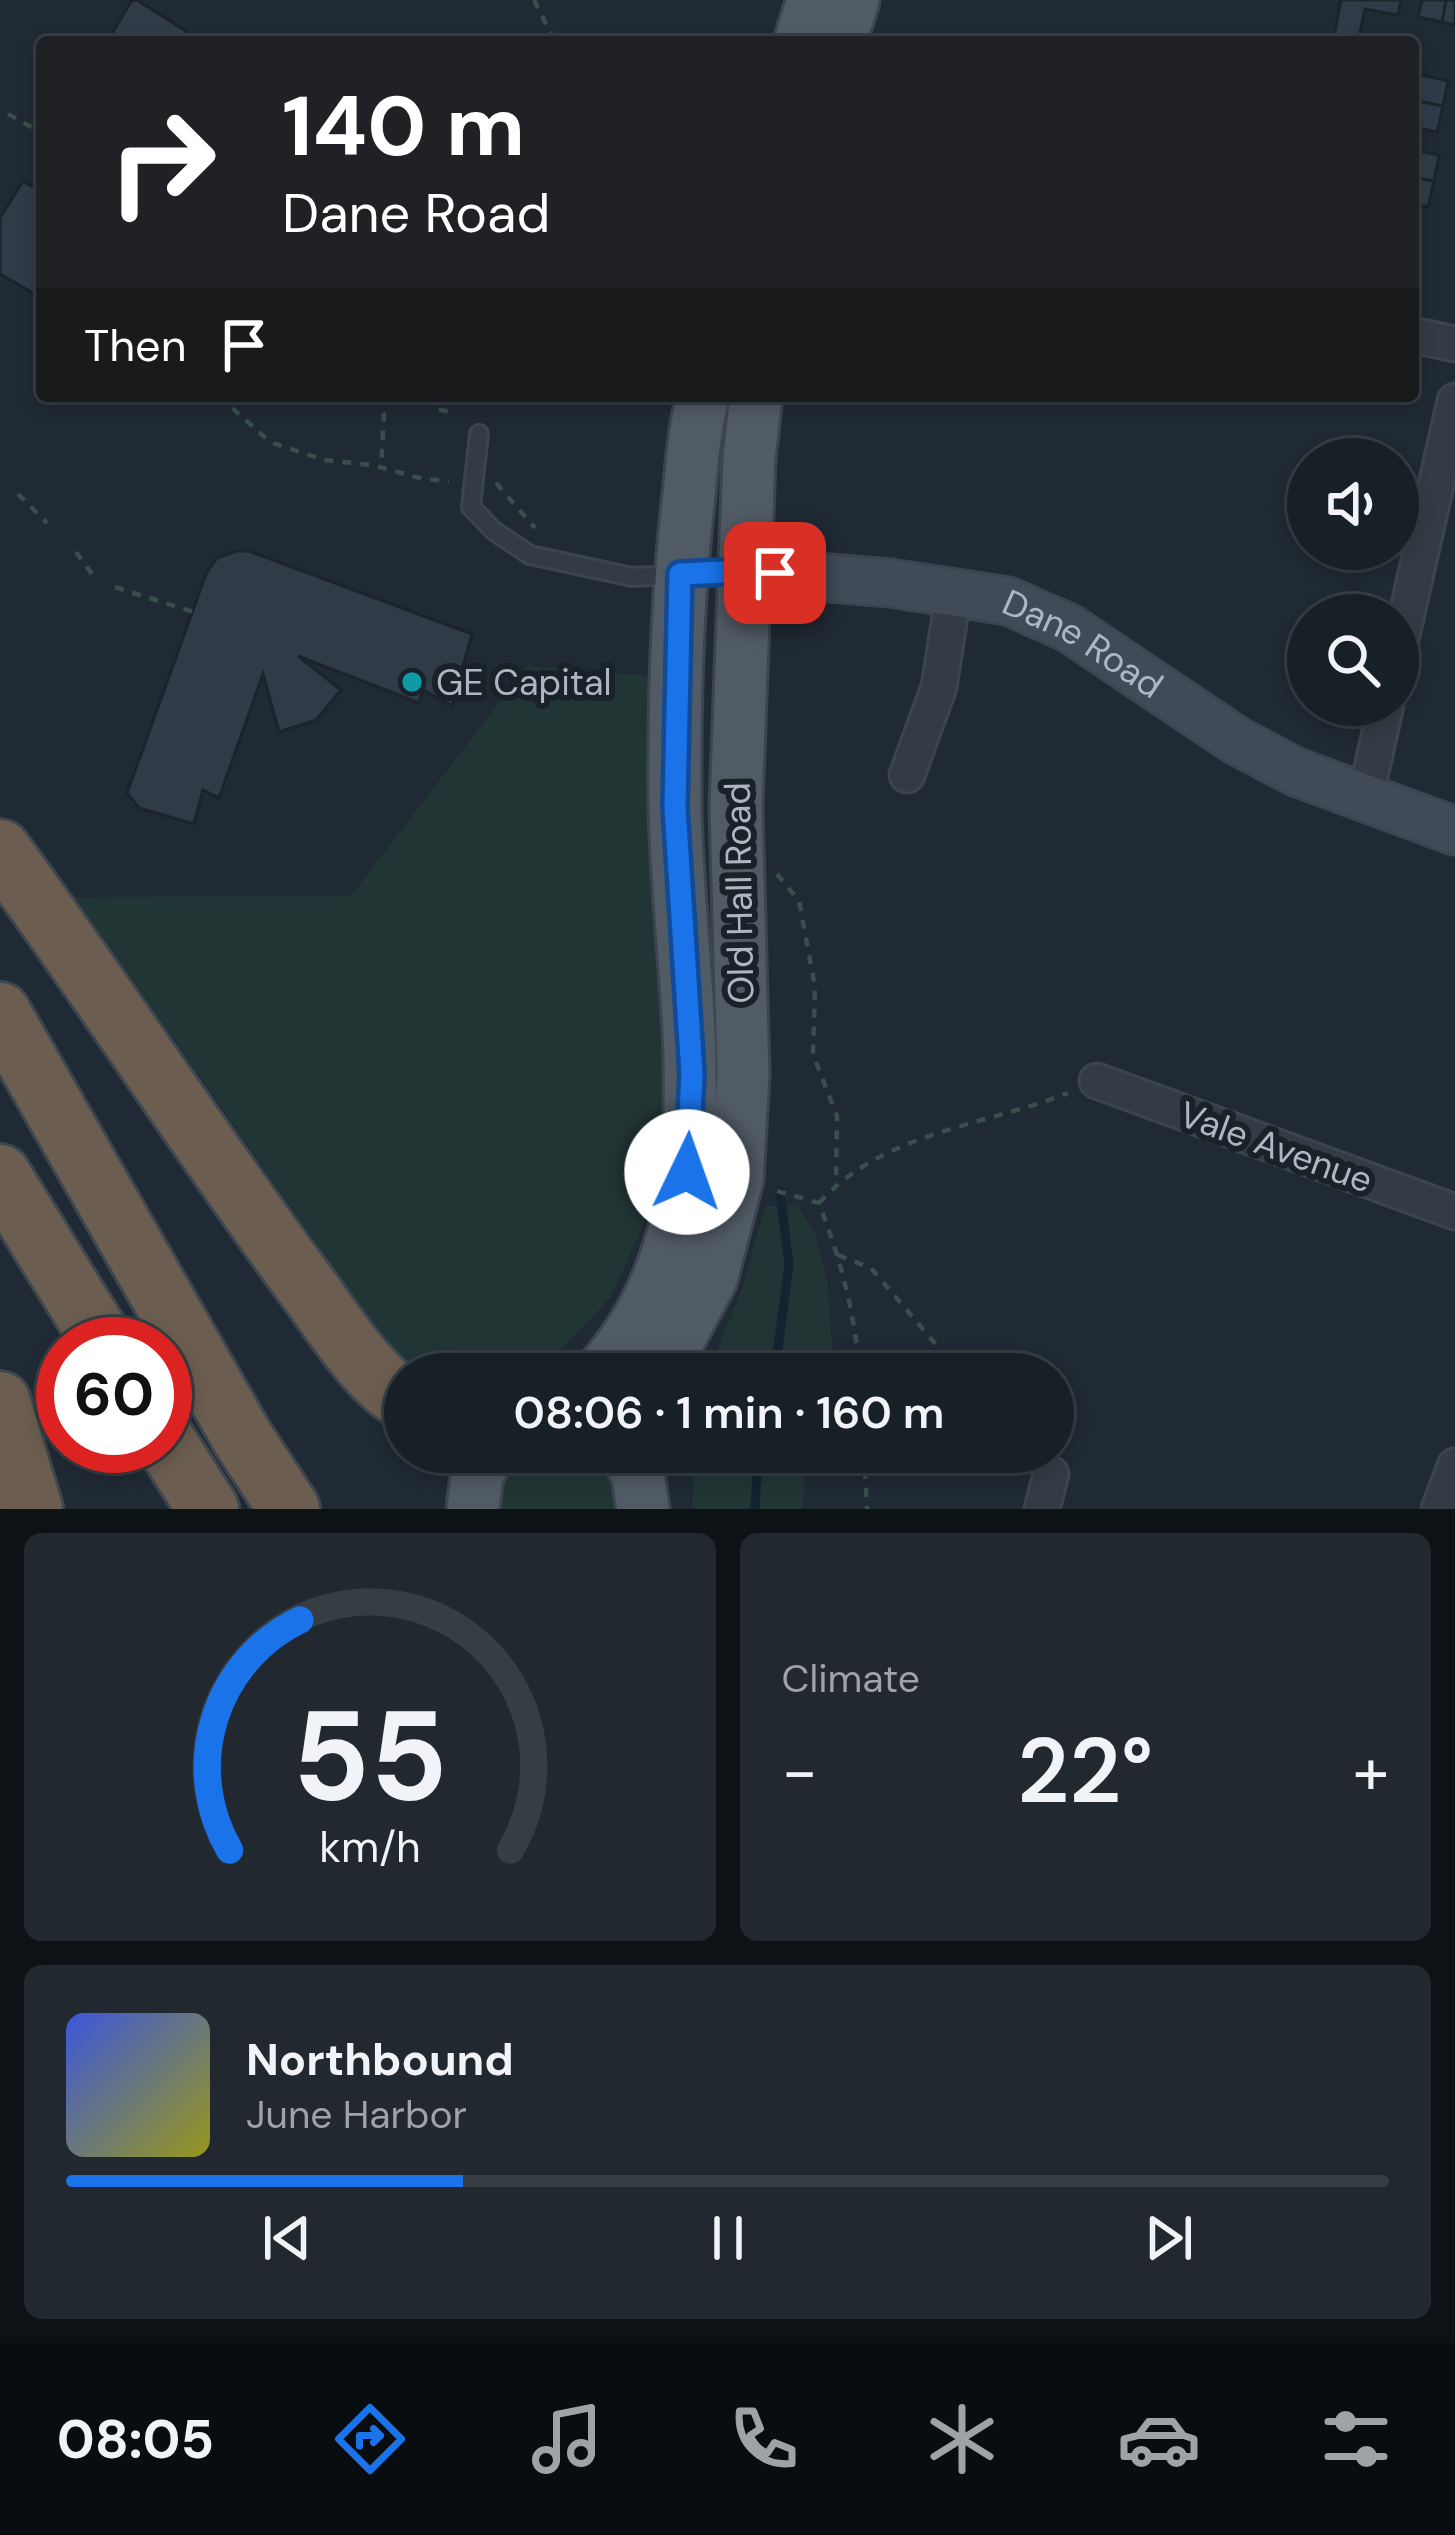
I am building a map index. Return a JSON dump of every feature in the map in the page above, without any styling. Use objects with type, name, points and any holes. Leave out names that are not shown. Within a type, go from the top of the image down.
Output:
[{"type":"highway","points":[[0,850],[331,1318],[384,1383]]},
{"type":"highway","points":[[0,1013],[242,1436],[289,1509]]},
{"type":"highway","points":[[0,1174],[87,1317]]},
{"type":"highway","points":[[34,1233],[72,1317]]},
{"type":"highway","points":[[0,1402],[32,1509]]},
{"type":"highway","points":[[145,1473],[165,1509]]},
{"type":"highway","points":[[185,1473],[208,1509]]},
{"type":"main road","points":[[802,36],[813,0]]},
{"type":"main road","points":[[841,36],[853,0]]},
{"type":"main road","name":"Old Hall Road","points":[[617,1353],[667,1260],[687,1172],[692,1074],[675,807],[680,574],[702,402]]},
{"type":"main road","name":"Old Hall Road","points":[[671,1353],[711,1279],[737,1178],[743,1074],[736,806],[749,458],[755,402]]},
{"type":"main road","name":"Dane Road","points":[[680,574],[745,571],[954,591],[1008,601],[1069,628],[1237,741],[1296,772],[1455,831]]},
{"type":"main road","points":[[473,1509],[478,1473]]},
{"type":"main road","points":[[637,1473],[644,1507]]},
{"type":"street","points":[[1419,336],[1455,344]]},
{"type":"street","points":[[1411,594],[1455,401]]},
{"type":"street","points":[[907,775],[939,687],[954,591]]},
{"type":"street","points":[[1365,800],[1381,726]]},
{"type":"street","name":"Vale Avenue","points":[[1097,1081],[1455,1213]]},
{"type":"street","points":[[1439,1509],[1455,1466]]},
{"type":"lane","points":[[479,434],[470,507],[494,531],[530,555],[632,577],[680,574]]},
{"type":"path","points":[[534,0],[552,36]]},
{"type":"path","points":[[8,113],[36,129]]},
{"type":"path","points":[[226,402],[270,442],[324,460],[380,467],[423,479],[475,483]]},
{"type":"path","points":[[379,402],[384,415],[380,467]]},
{"type":"path","points":[[435,402],[434,409],[453,412]]},
{"type":"path","points":[[496,483],[535,529]]},
{"type":"path","points":[[18,494],[47,524]]},
{"type":"path","points":[[76,552],[94,578]]},
{"type":"path","points":[[115,587],[193,612]]},
{"type":"path","points":[[775,871],[799,901],[815,987],[813,1054],[837,1116],[836,1184]]},
{"type":"path","points":[[819,1203],[836,1184],[904,1144],[1097,1081]]},
{"type":"path","points":[[737,1178],[819,1203]]},
{"type":"path","points":[[819,1203],[838,1255],[858,1353]]},
{"type":"path","points":[[838,1255],[871,1268],[943,1353]]},
{"type":"path","points":[[864,1473],[867,1509]]},
{"type":"green space","points":[[527,666],[654,676],[675,1047],[655,1200],[610,1298],[558,1353],[398,1353],[363,1311],[75,897],[351,896]]},
{"type":"green space","points":[[797,1205],[816,1236],[827,1282],[833,1353],[716,1353],[743,1286],[765,1206]]},
{"type":"green space","points":[[608,1473],[617,1509],[497,1509],[505,1476]]},
{"type":"green space","points":[[693,1473],[806,1473],[802,1509],[693,1509]]},
{"type":"building","points":[[132,0],[137,0],[194,36],[111,36]]},
{"type":"building","points":[[1341,0],[1401,0],[1398,15],[1365,9],[1359,36],[1334,36]]},
{"type":"building","points":[[1422,0],[1446,0],[1442,22],[1418,17]]},
{"type":"building","points":[[1446,0],[1455,0],[1455,25],[1442,22]]},
{"type":"building","points":[[1419,74],[1448,81],[1443,106],[1419,101]]},
{"type":"building","points":[[1419,101],[1443,106],[1437,132],[1419,128]]},
{"type":"building","points":[[1419,151],[1439,155],[1434,181],[1419,178]]},
{"type":"building","points":[[1419,178],[1434,181],[1428,207],[1419,205]]},
{"type":"building","points":[[23,181],[36,189],[36,295],[0,274],[0,218]]},
{"type":"building","name":"GE Capital","points":[[249,551],[472,634],[452,706],[423,690],[419,703],[298,656],[341,690],[316,720],[279,732],[263,674],[219,798],[203,790],[194,824],[139,808],[127,793],[206,574],[217,558]]},
{"type":"waterway","points":[[777,1353],[789,1265],[780,1192]]},
{"type":"waterway","points":[[755,1509],[757,1473]]},
{"type":"place","name":"GE Capital","points":[[412,682]]},
{"type":"route","points":[[687,1172],[692,1074],[675,807],[680,574],[775,573]]}]
